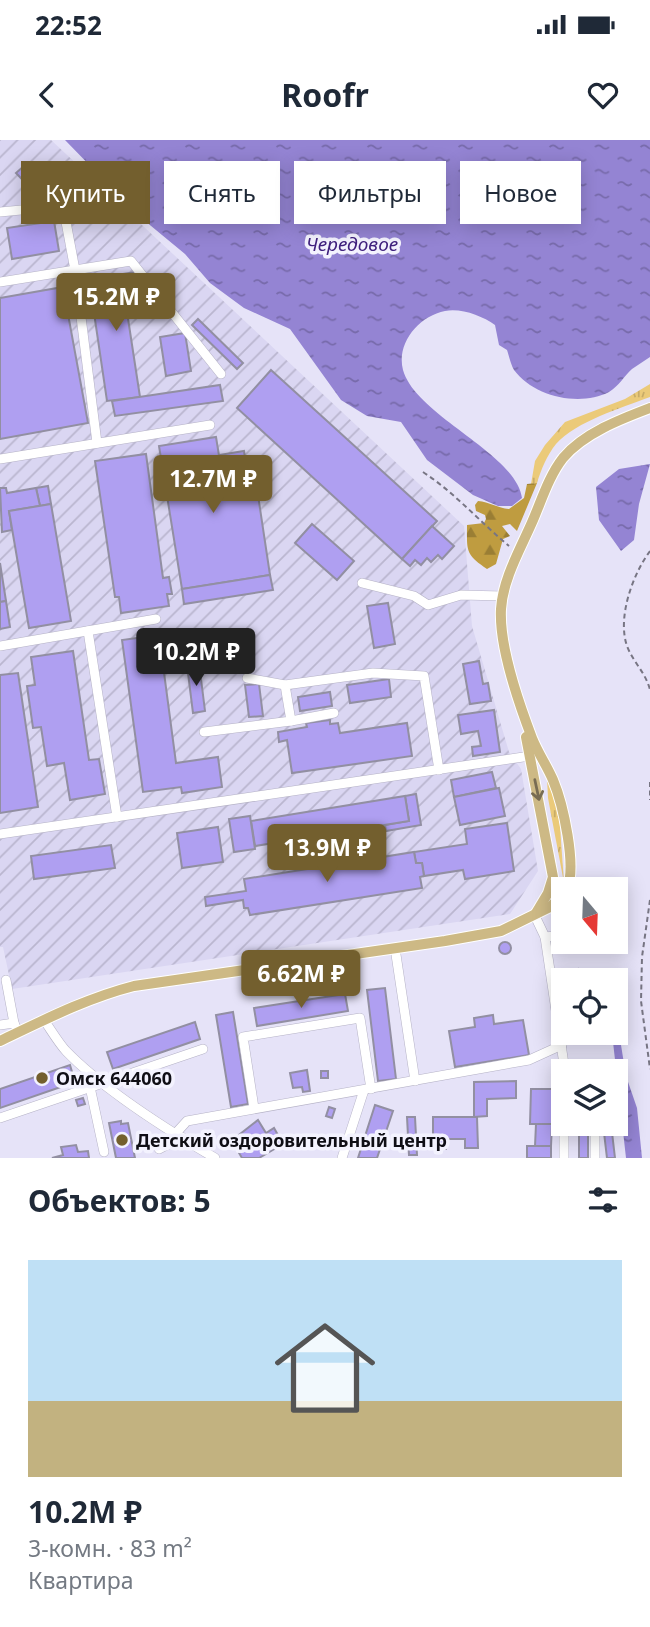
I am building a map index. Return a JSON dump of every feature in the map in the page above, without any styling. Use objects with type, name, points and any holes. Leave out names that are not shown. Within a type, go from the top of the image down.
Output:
[{"type":"main road","points":[[535,916],[548,893],[553,877],[519,699],[503,638],[503,596],[547,488],[564,458],[578,444],[598,432],[650,408]]},
{"type":"main road","points":[[519,699],[533,740],[559,798],[571,877]]},
{"type":"main road","points":[[0,1041],[16,1027],[44,1020],[106,993],[134,986],[501,931],[551,906]]},
{"type":"street","points":[[0,212],[63,206],[75,270],[97,443]]},
{"type":"street","points":[[0,282],[131,261],[221,374]]},
{"type":"street","points":[[0,459],[210,425]]},
{"type":"street","points":[[362,583],[414,596],[428,605],[461,595],[503,596]]},
{"type":"street","points":[[0,646],[156,619]]},
{"type":"street","points":[[88,631],[117,817]]},
{"type":"street","points":[[247,678],[285,685],[373,673],[424,676],[439,770]]},
{"type":"street","points":[[285,685],[291,721]]},
{"type":"street","points":[[204,732],[334,713]]},
{"type":"street","points":[[0,834],[530,756]]},
{"type":"street","points":[[535,916],[545,937],[551,975]]},
{"type":"street","points":[[545,937],[551,936]]},
{"type":"street","points":[[395,948],[415,1081]]},
{"type":"street","points":[[0,1026],[16,1027],[6,980]]},
{"type":"street","points":[[254,1108],[243,1037],[360,1018],[368,1090],[342,1158]]},
{"type":"street","points":[[44,1020],[65,1050],[104,1083],[179,1135],[197,1153],[215,1158]]},
{"type":"street","points":[[159,1149],[179,1135],[187,1121],[529,1060],[562,1045],[564,1059]]},
{"type":"street","points":[[0,1118],[203,1049]]},
{"type":"street","points":[[90,1087],[104,1152]]},
{"type":"street","points":[[564,1136],[564,1158]]},
{"type":"street","points":[[595,1136],[595,1158]]},
{"type":"path","points":[[423,472],[442,485],[502,540]]},
{"type":"path","points":[[650,551],[632,588],[624,630],[631,655],[645,675],[650,690]]},
{"type":"path","points":[[650,782],[650,800]]},
{"type":"path","points":[[650,900],[642,957],[641,1001],[650,1069]]},
{"type":"shaded area","points":[[0,140],[51,140],[73,161],[21,161],[21,224],[141,224],[464,526],[472,626],[509,752],[521,769],[538,871],[510,914],[12,989],[3,947],[0,947]]},
{"type":"green space","points":[[650,384],[650,397],[600,416],[565,436],[550,453],[537,483],[531,484],[535,461],[565,422],[625,399]]},
{"type":"green space","points":[[537,483],[517,531],[510,524],[502,526],[510,536],[503,539],[496,564],[487,569],[471,555],[468,546],[467,525],[484,523],[486,519],[485,515],[476,511],[475,505],[478,501],[509,509],[524,498],[527,484]]},
{"type":"green space","points":[[547,778],[559,812],[564,877],[563,877],[548,798]]},
{"type":"water","name":"Чередовое","points":[[65,140],[650,140],[650,357],[632,369],[609,392],[585,399],[571,399],[545,393],[523,379],[514,370],[507,350],[499,345],[495,325],[484,319],[451,310],[435,314],[418,325],[403,350],[403,370],[412,387],[426,403],[503,465],[516,481],[522,498],[512,506],[498,506],[473,495],[427,460],[401,422],[367,416],[341,400],[290,329],[244,308],[210,283],[185,254],[149,224],[150,161],[85,161]]},
{"type":"water","points":[[650,464],[639,504],[634,540],[621,551],[599,520],[596,487],[619,469]]},
{"type":"water","points":[[613,1045],[621,1045],[623,1059],[615,1059]]},
{"type":"water","points":[[628,1082],[637,1108],[642,1158],[626,1158],[624,1136],[628,1136]]},
{"type":"building","points":[[54,224],[59,251],[12,259],[7,228]]},
{"type":"building","points":[[137,272],[140,297],[125,299],[140,397],[107,401],[89,279]]},
{"type":"building","points":[[63,287],[88,423],[0,439],[0,298]]},
{"type":"building","points":[[198,319],[243,363],[237,369],[192,325]]},
{"type":"building","points":[[185,333],[191,371],[166,376],[160,337]]},
{"type":"building","points":[[271,370],[437,521],[402,559],[237,408]]},
{"type":"building","points":[[220,385],[223,401],[115,416],[112,401]]},
{"type":"building","points":[[216,437],[221,468],[253,462],[270,575],[182,589],[159,446]]},
{"type":"building","points":[[244,451],[246,464],[221,468],[219,455]]},
{"type":"building","points":[[146,454],[163,578],[169,577],[172,594],[167,594],[169,606],[121,613],[119,597],[115,597],[95,461]]},
{"type":"building","points":[[48,486],[51,504],[40,506],[36,488]]},
{"type":"building","points":[[0,488],[6,488],[7,493],[36,488],[40,506],[9,511],[12,530],[2,532]]},
{"type":"building","points":[[51,504],[71,621],[29,628],[9,511]]},
{"type":"building","points":[[312,524],[354,561],[337,580],[295,543]]},
{"type":"building","points":[[432,526],[454,546],[442,559],[438,555],[431,562],[427,558],[421,565],[415,560],[410,566],[402,559]]},
{"type":"building","points":[[0,563],[6,601],[0,602]]},
{"type":"building","points":[[270,575],[273,590],[184,604],[182,589]]},
{"type":"building","points":[[6,601],[10,627],[0,629],[0,602]]},
{"type":"building","points":[[388,603],[395,644],[374,648],[367,606]]},
{"type":"building","points":[[159,635],[176,763],[218,757],[222,787],[182,793],[181,787],[143,792],[122,640]]},
{"type":"building","points":[[73,651],[89,760],[99,759],[105,794],[70,800],[64,763],[47,766],[41,727],[33,728],[27,686],[35,685],[31,657]]},
{"type":"building","points":[[479,661],[483,684],[488,683],[491,701],[470,704],[463,664]]},
{"type":"building","points":[[199,663],[205,711],[193,713],[187,665]]},
{"type":"building","points":[[18,673],[38,807],[0,813],[0,675]]},
{"type":"building","points":[[389,679],[391,697],[350,703],[347,685]]},
{"type":"building","points":[[259,684],[263,716],[249,717],[245,685]]},
{"type":"building","points":[[330,692],[332,706],[300,711],[298,697]]},
{"type":"building","points":[[494,710],[500,752],[473,756],[472,747],[481,746],[478,731],[461,734],[458,715]]},
{"type":"building","points":[[330,720],[330,724],[338,723],[340,733],[407,723],[412,756],[292,773],[287,740],[279,742],[278,732],[307,727],[306,723]]},
{"type":"building","points":[[492,772],[496,788],[454,797],[451,780]]},
{"type":"building","points":[[499,788],[505,816],[460,825],[454,797]]},
{"type":"building","points":[[416,794],[421,825],[386,831],[385,825],[409,821],[405,796]]},
{"type":"building","points":[[405,796],[409,821],[255,846],[251,821]]},
{"type":"building","points":[[250,816],[255,849],[234,852],[229,819]]},
{"type":"building","points":[[507,823],[514,871],[465,879],[463,870],[424,876],[422,863],[416,863],[414,852],[467,844],[465,829]]},
{"type":"building","points":[[218,827],[223,862],[182,868],[177,833]]},
{"type":"building","points":[[111,845],[115,868],[34,879],[31,856]]},
{"type":"building","points":[[414,852],[416,863],[422,863],[422,888],[250,915],[248,908],[244,908],[243,900],[206,906],[205,897],[246,891],[244,879]]},
{"type":"building","points":[[505,942],[511,948],[505,954],[499,948]]},
{"type":"building","points":[[385,988],[396,1079],[378,1081],[367,990]]},
{"type":"building","points":[[345,994],[348,1011],[257,1026],[254,1008]]},
{"type":"building","points":[[233,1012],[248,1104],[231,1107],[216,1015]]},
{"type":"building","points":[[493,1015],[494,1024],[523,1020],[529,1055],[455,1067],[449,1031],[475,1027],[474,1018]]},
{"type":"building","points":[[195,1022],[200,1039],[113,1069],[107,1052]]},
{"type":"building","points":[[70,1065],[75,1082],[0,1108],[0,1089]]},
{"type":"building","points":[[307,1070],[310,1091],[303,1092],[302,1087],[293,1088],[290,1073]]},
{"type":"building","points":[[321,1071],[328,1071],[328,1078],[321,1078]]},
{"type":"building","points":[[516,1081],[516,1098],[487,1099],[487,1116],[474,1117],[474,1082]]},
{"type":"building","points":[[531,1089],[551,1089],[551,1124],[530,1124]]},
{"type":"building","points":[[83,1098],[85,1104],[78,1106],[76,1100]]},
{"type":"building","points":[[375,1105],[393,1111],[377,1158],[358,1158]]},
{"type":"building","points":[[329,1107],[335,1109],[332,1118],[326,1116]]},
{"type":"building","points":[[407,1117],[415,1117],[417,1155],[409,1155]]},
{"type":"building","points":[[433,1117],[477,1117],[478,1148],[465,1148],[465,1139],[446,1139],[446,1149],[433,1149]]},
{"type":"building","points":[[258,1120],[266,1133],[274,1128],[283,1144],[259,1158],[242,1158],[239,1153],[241,1147],[235,1138]]},
{"type":"building","name":"Детский оздоровительный центр","points":[[121,1121],[121,1124],[128,1123],[135,1158],[116,1158],[109,1123]]},
{"type":"building","points":[[536,1124],[551,1124],[551,1146],[535,1146]]},
{"type":"building","points":[[579,1136],[588,1136],[588,1158],[579,1158]]},
{"type":"building","points":[[604,1136],[612,1136],[615,1158],[607,1158]]},
{"type":"building","points":[[76,1145],[78,1152],[88,1151],[89,1158],[52,1158],[63,1155],[61,1147]]},
{"type":"building","points":[[527,1146],[551,1146],[551,1158],[527,1158]]},
{"type":"place","name":"Омск 644060","points":[[42,1078]]},
{"type":"place","name":"Детский оздоровительный центр","points":[[122,1140]]}]
